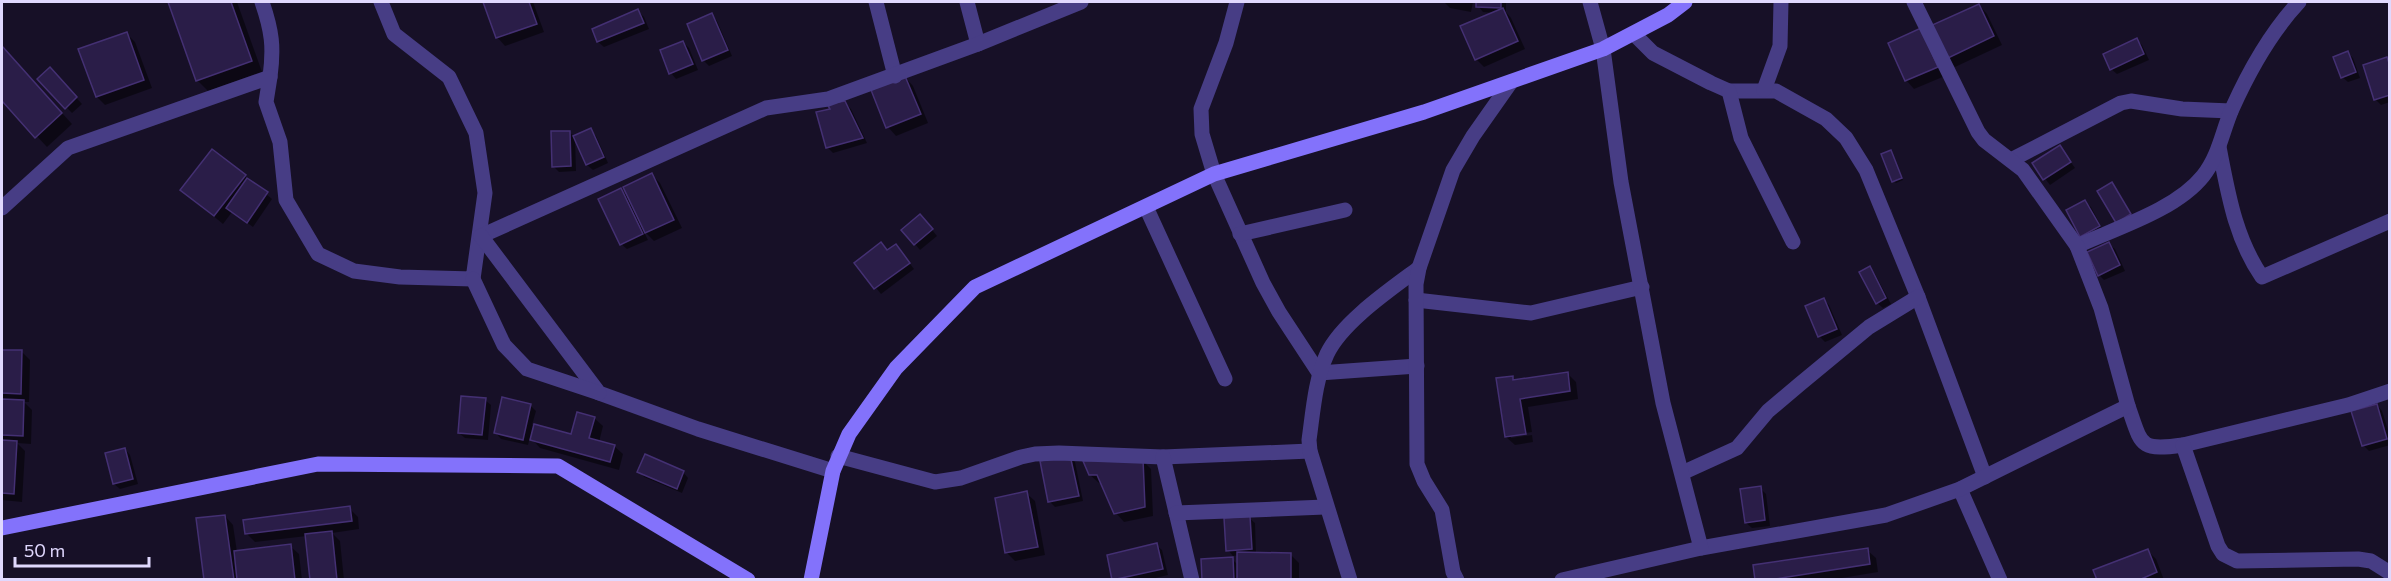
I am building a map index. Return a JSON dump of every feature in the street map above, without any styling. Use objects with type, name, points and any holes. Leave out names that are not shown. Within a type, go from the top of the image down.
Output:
[{"type":"main road","points":[[811,579],[832,471],[849,434],[896,368],[975,287],[1214,174],[1424,112],[1603,49],[1635,34],[1685,2]]},
{"type":"main road","points":[[2,528],[318,464],[558,466],[748,579]]},
{"type":"street","points":[[262,2],[268,19],[273,48],[267,102],[280,142],[286,200],[318,254],[354,271],[400,277],[473,279]]},
{"type":"street","points":[[381,2],[394,34],[449,76],[476,133],[485,193],[481,236],[473,279],[504,345],[526,369],[698,429],[832,471]]},
{"type":"street","points":[[876,2],[895,76]]},
{"type":"street","points":[[967,2],[978,44]]},
{"type":"street","points":[[481,236],[766,108],[828,99],[978,44],[1076,2]]},
{"type":"street","points":[[1237,2],[1226,43],[1200,115],[1202,134],[1214,174],[1240,234],[1279,312],[1319,373]]},
{"type":"street","points":[[1590,2],[1603,49],[1621,182],[1663,403],[1701,548]]},
{"type":"street","points":[[1764,90],[1780,46],[1781,2]]},
{"type":"street","points":[[1914,2],[1978,132],[1990,145],[2011,160],[2034,184],[2077,246],[2101,308],[2138,435],[2149,447],[2183,444],[2348,405],[2390,391]]},
{"type":"street","points":[[2077,246],[2164,206],[2202,178],[2214,161],[2231,111],[2267,44],[2299,2]]},
{"type":"street","points":[[1635,34],[1653,53],[1729,91],[1776,91],[1826,119],[1846,138],[1866,170],[1918,297],[1985,477]]},
{"type":"street","points":[[2,208],[68,147],[270,77]]},
{"type":"street","points":[[1457,579],[1453,572],[1442,510],[1424,481],[1418,464],[1416,300],[1419,268],[1453,170],[1473,136],[1511,81]]},
{"type":"street","points":[[1729,91],[1741,138],[1793,242]]},
{"type":"street","points":[[2011,160],[2121,103],[2131,101],[2182,109],[2231,111]]},
{"type":"street","points":[[2219,147],[2232,216],[2250,260],[2262,277],[2390,221]]},
{"type":"street","points":[[1146,207],[1225,379]]},
{"type":"street","points":[[1240,234],[1345,210]]},
{"type":"street","points":[[481,236],[600,393]]},
{"type":"street","points":[[1350,579],[1325,507],[1308,441],[1319,373],[1337,336],[1377,299],[1419,268]]},
{"type":"street","points":[[1416,300],[1531,312],[1642,287]]},
{"type":"street","points":[[1682,473],[1737,448],[1768,411],[1800,384],[1869,327],[1918,297]]},
{"type":"street","points":[[1319,373],[1417,366]]},
{"type":"street","points":[[1562,579],[1701,548],[1886,514],[1960,489],[2128,406]]},
{"type":"street","points":[[2183,444],[2218,546],[2228,558],[2237,561],[2358,559],[2370,561],[2390,573]]},
{"type":"street","points":[[838,456],[935,482],[961,478],[1035,454],[1163,457],[1310,451]]},
{"type":"street","points":[[1163,457],[1192,579]]},
{"type":"street","points":[[1960,489],[2000,579]]},
{"type":"street","points":[[1176,513],[1325,507]]},
{"type":"building","points":[[168,2],[231,2],[252,61],[196,81]]},
{"type":"building","points":[[483,2],[529,2],[537,24],[496,38]]},
{"type":"building","points":[[1476,2],[1501,2],[1501,8],[1476,7]]},
{"type":"building","points":[[1979,4],[1994,36],[1946,59],[1930,26]]},
{"type":"building","points":[[1503,8],[1518,41],[1475,60],[1460,26]]},
{"type":"building","points":[[638,9],[644,23],[597,42],[592,29]]},
{"type":"building","points":[[712,13],[728,50],[702,61],[687,24]]},
{"type":"building","points":[[1921,28],[1938,67],[1905,81],[1888,43]]},
{"type":"building","points":[[127,32],[144,80],[96,97],[78,49]]},
{"type":"building","points":[[2137,38],[2144,54],[2110,70],[2103,54]]},
{"type":"building","points":[[683,41],[693,64],[669,74],[660,50]]},
{"type":"building","points":[[2,46],[62,113],[35,138],[2,101]]},
{"type":"building","points":[[2348,51],[2356,72],[2341,78],[2333,57]]},
{"type":"building","points":[[2387,57],[2390,66],[2390,95],[2374,100],[2363,65]]},
{"type":"building","points":[[50,67],[77,97],[65,109],[37,79]]},
{"type":"building","points":[[905,76],[921,114],[886,128],[871,90]]},
{"type":"building","points":[[845,101],[863,138],[826,148],[816,112],[830,109],[827,104]]},
{"type":"building","points":[[591,128],[604,157],[586,165],[573,136]]},
{"type":"building","points":[[551,131],[570,131],[571,166],[552,167]]},
{"type":"building","points":[[2060,145],[2071,162],[2043,180],[2032,163]]},
{"type":"building","points":[[212,149],[246,175],[214,216],[180,190]]},
{"type":"building","points":[[1891,150],[1902,178],[1892,182],[1881,154]]},
{"type":"building","points":[[652,173],[674,220],[645,233],[623,187]]},
{"type":"building","points":[[247,178],[268,192],[247,223],[226,208]]},
{"type":"building","points":[[2112,182],[2131,214],[2116,223],[2097,191]]},
{"type":"building","points":[[621,188],[643,234],[620,245],[598,199]]},
{"type":"building","points":[[2085,200],[2100,226],[2080,237],[2066,210]]},
{"type":"building","points":[[920,214],[933,229],[914,245],[901,230]]},
{"type":"building","points":[[881,242],[887,250],[896,244],[910,263],[874,289],[854,263]]},
{"type":"building","points":[[2109,242],[2120,265],[2098,276],[2087,252]]},
{"type":"building","points":[[1870,266],[1886,298],[1876,304],[1859,272]]},
{"type":"building","points":[[1824,298],[1837,329],[1818,337],[1805,306]]},
{"type":"building","points":[[2,350],[22,350],[21,394],[2,393]]},
{"type":"building","points":[[1568,372],[1570,391],[1520,399],[1526,434],[1505,437],[1496,378],[1513,376],[1513,380]]},
{"type":"building","points":[[461,396],[486,398],[482,435],[458,433]]},
{"type":"building","points":[[502,397],[531,404],[523,440],[494,433]]},
{"type":"building","points":[[2,399],[24,400],[23,436],[2,435]]},
{"type":"building","points":[[2377,404],[2387,439],[2362,446],[2351,411]]},
{"type":"building","points":[[577,412],[595,417],[589,438],[615,445],[610,462],[530,440],[534,424],[571,434]]},
{"type":"building","points":[[2,440],[17,441],[14,494],[2,493]]},
{"type":"building","points":[[125,448],[133,479],[113,484],[105,453]]},
{"type":"building","points":[[645,454],[684,471],[677,489],[637,472]]},
{"type":"building","points":[[1070,455],[1079,496],[1048,502],[1040,461]]},
{"type":"building","points":[[1143,459],[1145,507],[1114,514],[1097,475],[1089,475],[1083,461]]},
{"type":"building","points":[[1761,486],[1765,520],[1745,523],[1740,489]]},
{"type":"building","points":[[1027,491],[1038,547],[1005,553],[995,498]]},
{"type":"building","points":[[350,506],[352,521],[245,534],[243,520]]},
{"type":"building","points":[[225,515],[234,580],[204,580],[196,518]]},
{"type":"building","points":[[1250,516],[1252,549],[1226,551],[1224,518]]},
{"type":"building","points":[[332,531],[337,580],[310,580],[305,534]]},
{"type":"building","points":[[1157,543],[1163,569],[1112,580],[1107,555]]},
{"type":"building","points":[[291,544],[295,580],[237,580],[234,551]]},
{"type":"building","points":[[1868,548],[1870,564],[1769,580],[1755,580],[1753,565]]},
{"type":"building","points":[[2148,549],[2157,572],[2139,580],[2097,580],[2093,570]]},
{"type":"building","points":[[1237,552],[1291,553],[1291,580],[1237,580]]},
{"type":"building","points":[[1233,557],[1234,580],[1202,580],[1201,559]]}]
